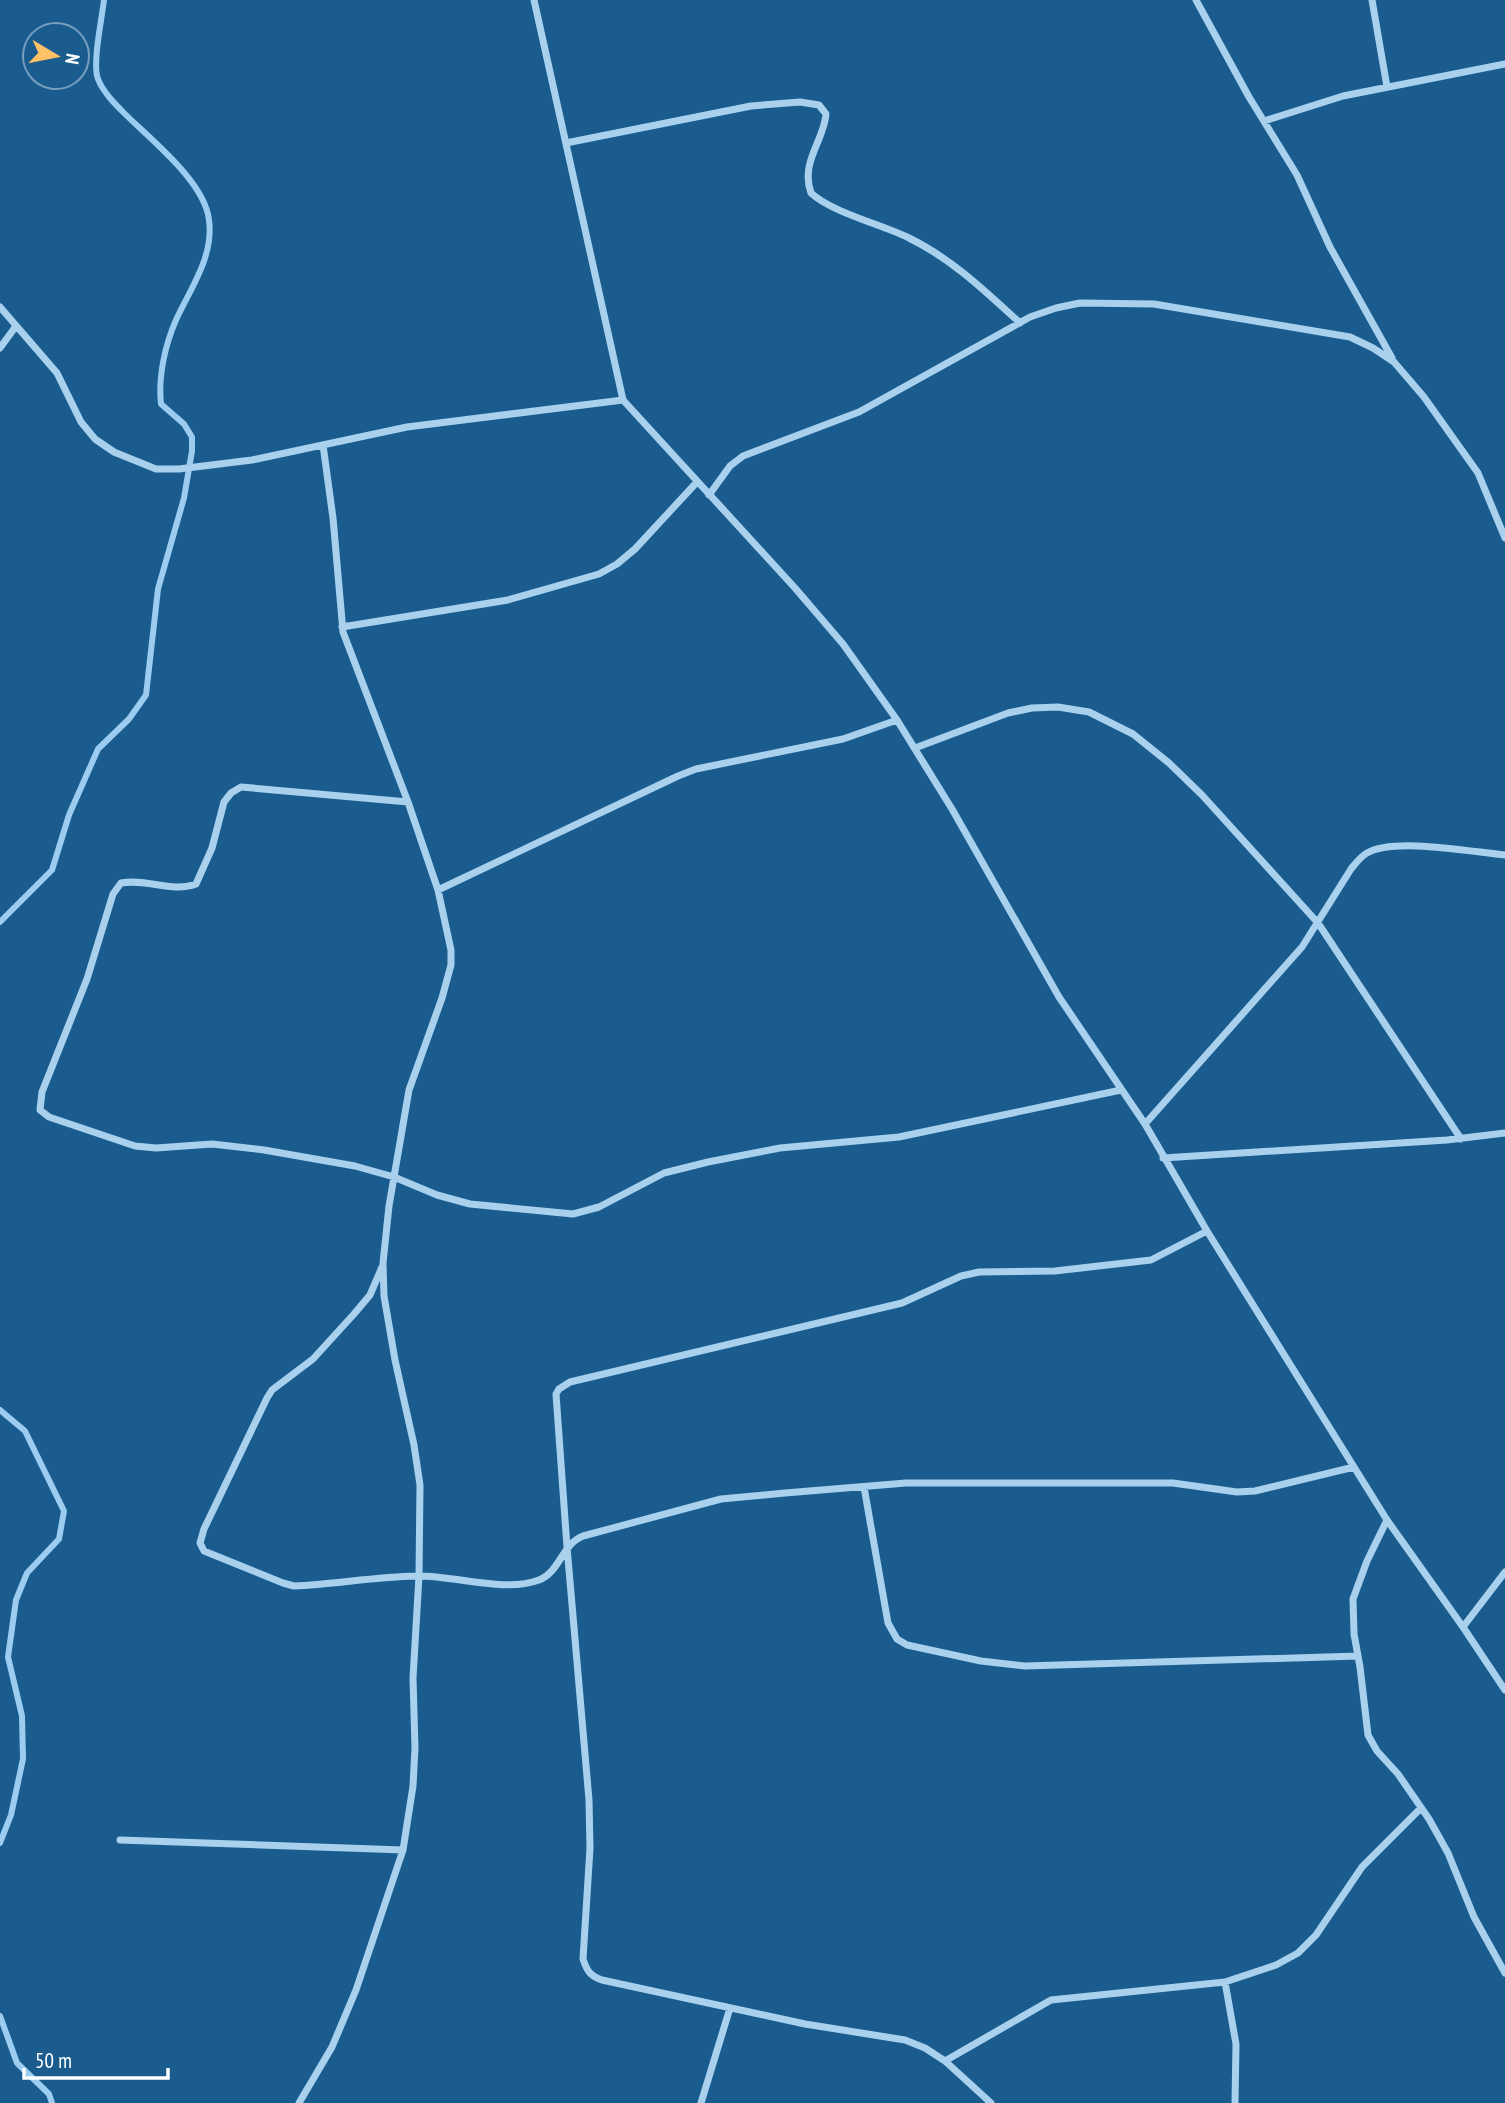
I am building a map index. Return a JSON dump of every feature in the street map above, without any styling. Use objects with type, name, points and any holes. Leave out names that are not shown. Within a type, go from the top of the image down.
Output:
[{"type":"street","points":[[534,0],[623,400],[803,597],[856,662],[897,720],[1059,997],[1145,1124],[1207,1231],[1387,1520],[1505,1690]]},
{"type":"street","points":[[1196,0],[1297,175],[1330,247],[1394,362],[1424,397],[1478,473],[1505,538]]},
{"type":"street","points":[[1372,0],[1387,87]]},
{"type":"street","points":[[1264,121],[1343,96],[1505,64]]},
{"type":"street","points":[[566,143],[751,106],[800,102],[819,105],[826,114],[812,155],[808,178],[811,193],[826,203],[910,238],[936,252],[958,267],[1020,323]]},
{"type":"street","points":[[709,495],[730,466],[743,456],[859,412],[1020,323],[1056,308],[1080,303],[1154,304],[1350,337],[1394,362]]},
{"type":"street","points":[[0,307],[57,373],[81,422],[95,439],[114,452],[156,469],[251,460],[407,426],[623,400]]},
{"type":"street","points":[[0,348],[16,326]]},
{"type":"street","points":[[299,2103],[332,2047],[356,1990],[403,1850],[413,1786],[415,1748],[412,1678],[419,1576],[420,1485],[384,1297],[383,1264],[409,1090],[451,965],[451,950],[438,890],[342,627],[333,518],[323,445]]},
{"type":"street","points":[[342,627],[509,600],[599,574],[635,549],[697,482]]},
{"type":"street","points":[[915,748],[1007,713],[1032,708],[1089,712],[1133,734],[1202,795],[1318,923],[1461,1139]]},
{"type":"street","points":[[438,890],[695,769],[843,739],[897,720]]},
{"type":"street","points":[[408,802],[241,787],[231,793],[224,802],[212,848],[196,884],[187,887],[137,880],[121,883],[113,894],[87,979],[39,1105],[43,1114],[135,1146],[146,1148],[212,1144],[322,1159],[394,1177],[438,1195],[470,1204],[573,1214],[599,1206],[664,1173],[708,1162],[780,1148],[899,1137],[1121,1090]]},
{"type":"street","points":[[1145,1124],[1303,947],[1351,869],[1368,852],[1380,848],[1411,846],[1505,855]]},
{"type":"street","points":[[1163,1158],[1461,1139],[1505,1133]]},
{"type":"street","points":[[991,2103],[945,2062],[925,2048],[905,2040],[805,2024],[602,1980],[593,1977],[586,1970],[583,1959],[590,1848],[589,1800],[556,1401],[563,1385],[902,1303],[961,1276],[979,1272],[1055,1271],[1151,1260],[1207,1231]]},
{"type":"street","points":[[383,1264],[370,1295],[355,1314],[313,1359],[272,1390],[267,1398],[204,1529],[200,1546],[204,1551],[294,1586],[419,1576],[511,1584],[544,1577],[574,1539],[721,1499],[906,1483],[1172,1483],[1237,1492],[1255,1491],[1354,1467]]},
{"type":"street","points":[[864,1487],[888,1623],[897,1639],[907,1645],[981,1661],[1025,1666],[1358,1656]]},
{"type":"street","points":[[1387,1520],[1367,1561],[1353,1599],[1354,1633],[1368,1735],[1377,1751],[1398,1774],[1448,1853],[1474,1917],[1505,1973]]},
{"type":"street","points":[[1463,1627],[1505,1572]]},
{"type":"street","points":[[945,2062],[1051,2000],[1225,1982],[1276,1965],[1298,1954],[1316,1935],[1362,1867],[1421,1808]]},
{"type":"street","points":[[120,1840],[403,1850]]},
{"type":"street","points":[[1225,1982],[1236,2045],[1235,2103]]},
{"type":"street","points":[[701,2103],[730,2008]]},
{"type":"waterway","points":[[0,922],[52,870],[69,815],[98,749],[129,719],[146,695],[158,589],[184,498],[192,451],[192,437],[184,424],[161,404],[161,383],[163,361],[172,330],[200,272],[208,247],[209,220],[198,191],[175,162],[117,106],[100,84],[96,63],[104,0]]},
{"type":"waterway","points":[[0,1410],[25,1431],[64,1511],[59,1539],[27,1573],[16,1600],[8,1657],[22,1716],[23,1759],[11,1815],[0,1843]]},
{"type":"waterway","points":[[0,2016],[17,2063],[49,2094],[52,2103]]}]
